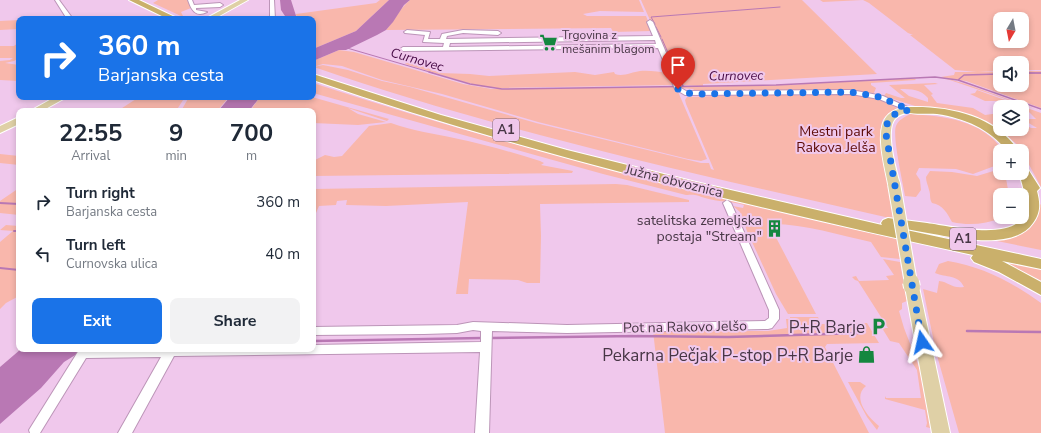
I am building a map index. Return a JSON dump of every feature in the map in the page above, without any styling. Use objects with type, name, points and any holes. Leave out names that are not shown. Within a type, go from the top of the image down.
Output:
[{"type":"highway","points":[[129,1],[156,16]]},
{"type":"highway","points":[[129,1],[167,16]]},
{"type":"highway","name":"Južna obvoznica","points":[[318,76],[449,120],[560,152],[756,201],[891,228],[1041,255]]},
{"type":"highway","points":[[910,110],[936,111],[972,120],[998,135],[1006,144]]},
{"type":"highway","points":[[891,228],[916,226],[964,234],[987,235],[1007,233],[1026,224],[1032,215],[1033,204],[1027,180]]},
{"type":"highway","points":[[1029,180],[1041,200]]},
{"type":"highway","points":[[891,228],[922,242],[961,252],[992,263],[1041,289]]},
{"type":"highway","name":"Južna obvoznica","points":[[891,228],[1041,264]]},
{"type":"main road","points":[[215,16],[245,0]]},
{"type":"main road","points":[[41,108],[56,100]]},
{"type":"main road","points":[[910,110],[893,115],[887,123],[887,142],[912,287],[941,433]]},
{"type":"main road","points":[[0,130],[16,122]]},
{"type":"street","points":[[58,0],[68,16]]},
{"type":"street","points":[[191,3],[205,0]]},
{"type":"street","points":[[272,0],[272,16]]},
{"type":"street","points":[[191,3],[220,5]]},
{"type":"street","points":[[191,3],[195,12],[204,12]]},
{"type":"street","points":[[650,22],[677,86],[685,93],[851,92],[880,97],[910,110]]},
{"type":"street","points":[[407,32],[428,32],[425,41],[656,38]]},
{"type":"street","points":[[447,41],[443,40],[444,36],[450,34],[465,32],[498,32]]},
{"type":"street","points":[[446,49],[447,41]]},
{"type":"street","points":[[403,49],[660,46]]},
{"type":"street","name":"Pot na Rakovo Jelšo","points":[[316,349],[487,338],[574,329],[768,325],[774,319],[774,310],[727,203]]},
{"type":"street","points":[[316,331],[457,329],[473,326],[487,338],[482,433]]},
{"type":"street","points":[[125,433],[170,352]]},
{"type":"street","name":"Pot na Rakovo Jelšo","points":[[35,430],[83,353],[170,352]]},
{"type":"green space","points":[[158,0],[189,0],[191,8],[181,12],[183,16],[181,16],[153,3]]},
{"type":"green space","points":[[380,0],[389,0],[356,31],[316,48],[316,16],[296,16],[296,14],[376,3]]},
{"type":"green space","points":[[410,0],[639,0],[644,12],[600,11],[583,14],[587,16],[646,16],[652,31],[613,32],[611,28],[386,30]]},
{"type":"green space","points":[[641,0],[802,0],[877,74],[703,84],[703,86],[679,85]]},
{"type":"green space","points":[[820,0],[863,0],[823,2]]},
{"type":"green space","points":[[863,0],[1041,0],[1041,70],[1029,70],[1029,56],[993,56],[993,71],[977,72],[955,70],[910,35],[913,35],[908,33]]},
{"type":"green space","points":[[16,20],[16,29],[0,30],[0,21]]},
{"type":"green space","points":[[16,44],[16,60],[5,63],[16,65],[16,81],[0,80],[0,61],[10,60],[13,58],[0,58],[0,46],[14,46]]},
{"type":"green space","points":[[339,50],[354,52],[463,84],[492,89],[676,87],[707,159],[701,161],[688,159],[538,122],[442,94],[382,80],[342,66],[323,64],[316,66],[316,60]]},
{"type":"green space","points":[[421,61],[425,62],[425,67],[440,73],[489,76],[575,72],[595,75],[614,72],[615,74],[621,75],[640,71],[654,71],[669,73],[675,85],[483,87],[405,64],[407,62],[417,63]]},
{"type":"green space","name":"Mestni park Rakova Jelša","points":[[323,65],[348,70],[382,81],[410,87],[536,123],[701,163],[709,163],[711,169],[714,170],[686,104],[685,100],[687,97],[814,93],[868,94],[897,108],[883,119],[881,126],[894,219],[675,169],[529,132],[385,90],[316,67]]},
{"type":"green space","points":[[1029,71],[1041,71],[1041,108],[1029,104],[1029,100],[1019,100],[997,92],[1029,92]]},
{"type":"green space","points":[[955,72],[993,72],[993,91],[966,81],[945,78],[1010,100],[941,77],[954,75]]},
{"type":"green space","points":[[898,79],[916,80],[871,83],[871,85],[876,88],[874,93],[837,90],[697,93],[693,89],[679,87],[787,85]]},
{"type":"green space","points":[[935,83],[938,84],[924,85],[933,94],[931,95],[937,103],[973,108],[985,115],[993,114],[993,126],[968,115],[931,107],[915,106],[884,96],[886,93],[905,98],[889,85]],"holes":[[[900,89],[912,89],[922,93],[928,98],[928,102],[909,96]]]},
{"type":"green space","points":[[316,84],[457,128],[603,168],[897,239],[900,259],[881,257],[871,242],[807,227],[769,224],[816,314],[788,314],[776,294],[747,231],[740,212],[733,206],[743,208],[744,205],[696,195],[686,195],[603,174],[316,94]]},
{"type":"green space","points":[[977,90],[1005,100],[985,101],[970,94],[975,93]]},
{"type":"green space","points":[[316,98],[389,119],[387,121],[348,108],[358,114],[386,122],[358,125],[316,123],[316,108],[252,108],[258,100],[316,100]]},
{"type":"green space","points":[[134,100],[183,100],[178,108],[122,108]]},
{"type":"green space","points":[[187,100],[226,100],[220,108],[183,108]]},
{"type":"green space","points":[[1029,109],[1041,113],[1041,187],[1029,165],[1029,144],[1017,144],[1007,136],[1029,136],[1029,127],[1037,128],[1029,123],[1029,119],[1036,119],[1029,112]]},
{"type":"green space","points":[[910,114],[936,116],[949,118],[974,126],[985,132],[997,144],[993,144],[993,167],[973,174],[956,169],[919,168],[916,174],[920,180],[921,190],[916,197],[905,196],[895,139],[896,126],[902,119]]},
{"type":"green space","points":[[391,123],[415,130],[497,148],[544,163],[541,165],[573,171],[572,173],[316,176],[316,160],[325,155],[334,157],[342,156],[369,126]]},
{"type":"green space","points":[[0,154],[16,156],[16,165],[0,163]]},
{"type":"green space","points":[[930,171],[952,172],[977,176],[993,171],[993,180],[1006,180],[1008,188],[993,188],[993,221],[977,224],[952,222],[944,210],[932,203],[926,177]]},
{"type":"green space","points":[[616,184],[627,185],[689,200],[689,202],[540,204],[540,283],[527,283],[518,280],[469,279],[468,294],[456,294],[468,202],[386,206],[346,205],[347,200],[337,201],[336,205],[319,206],[316,213],[316,189]]},
{"type":"green space","points":[[16,190],[16,215],[0,213],[0,201]]},
{"type":"green space","points":[[1038,202],[1041,205],[1041,250],[992,240],[1025,231],[1035,220],[1038,212]]},
{"type":"green space","points":[[6,225],[16,226],[16,298],[6,303],[0,309],[0,242],[13,231],[0,230]]},
{"type":"green space","points":[[883,259],[900,262],[907,301],[902,303],[902,309],[899,311],[921,372],[931,424],[930,428],[926,427],[927,423],[925,410],[885,399],[885,396],[886,398],[921,398],[917,370],[899,343],[890,341],[882,328],[888,328],[858,281],[852,277],[856,276],[859,281],[889,280],[886,276],[894,275]]},
{"type":"green space","points":[[993,259],[1041,269],[1041,285]]},
{"type":"green space","points":[[948,261],[960,263],[997,276],[1041,303],[1041,433],[959,433],[936,352],[923,289],[937,293],[939,281],[956,287],[964,287],[955,278],[935,273],[939,264]]},
{"type":"green space","points":[[790,317],[818,317],[821,324],[867,323],[879,343],[827,344],[825,347],[869,433],[665,433],[653,331],[768,331],[787,328],[786,319],[790,319]]},
{"type":"green space","points":[[848,382],[860,382],[866,386],[860,396],[861,402],[863,408],[879,426],[877,430],[867,417]]},
{"type":"shaded area","points":[[280,0],[291,0],[296,16],[285,16],[281,10]]},
{"type":"shaded area","points":[[389,0],[410,0],[404,5],[386,30],[346,50],[339,50],[316,60],[316,48],[356,31]]},
{"type":"shaded area","points":[[227,100],[258,100],[251,108],[221,108]]},
{"type":"shaded area","points":[[18,352],[80,352],[64,362],[41,388],[0,424],[0,367]]},
{"type":"waterway","points":[[655,24],[651,17],[780,7]]},
{"type":"waterway","points":[[656,27],[661,37]]},
{"type":"waterway","points":[[662,39],[677,73]]},
{"type":"waterway","name":"Curnovec","points":[[347,48],[433,73]]},
{"type":"waterway","name":"Curnovec","points":[[429,72],[470,84],[502,89],[776,85],[935,77],[958,80]]},
{"type":"waterway","points":[[677,72],[683,86]]},
{"type":"waterway","points":[[1029,73],[1041,73]]},
{"type":"waterway","points":[[958,80],[964,75],[993,74]]},
{"type":"waterway","name":"Curnovec","points":[[958,80],[1041,109]]},
{"type":"waterway","points":[[0,203],[16,204]]},
{"type":"waterway","points":[[0,268],[16,270]]},
{"type":"waterway","points":[[967,331],[1041,332]]},
{"type":"waterway","points":[[491,338],[635,336],[728,337],[861,333]]},
{"type":"waterway","points":[[316,341],[482,338]]},
{"type":"place","name":"Trgovina z mešanim blagom","points":[[549,42]]},
{"type":"place","name":"satelitska zemeljska postaja \"Stream\"","points":[[775,228]]},
{"type":"place","name":"P+R Barje","points":[[878,327]]},
{"type":"place","name":"Pekarna Pečjak P-stop P+R Barje","points":[[866,355]]},
{"type":"route","points":[[678,89],[685,93],[698,94],[836,91],[864,93],[875,95],[910,110],[900,112],[888,119],[886,134],[890,165],[922,342]]}]
